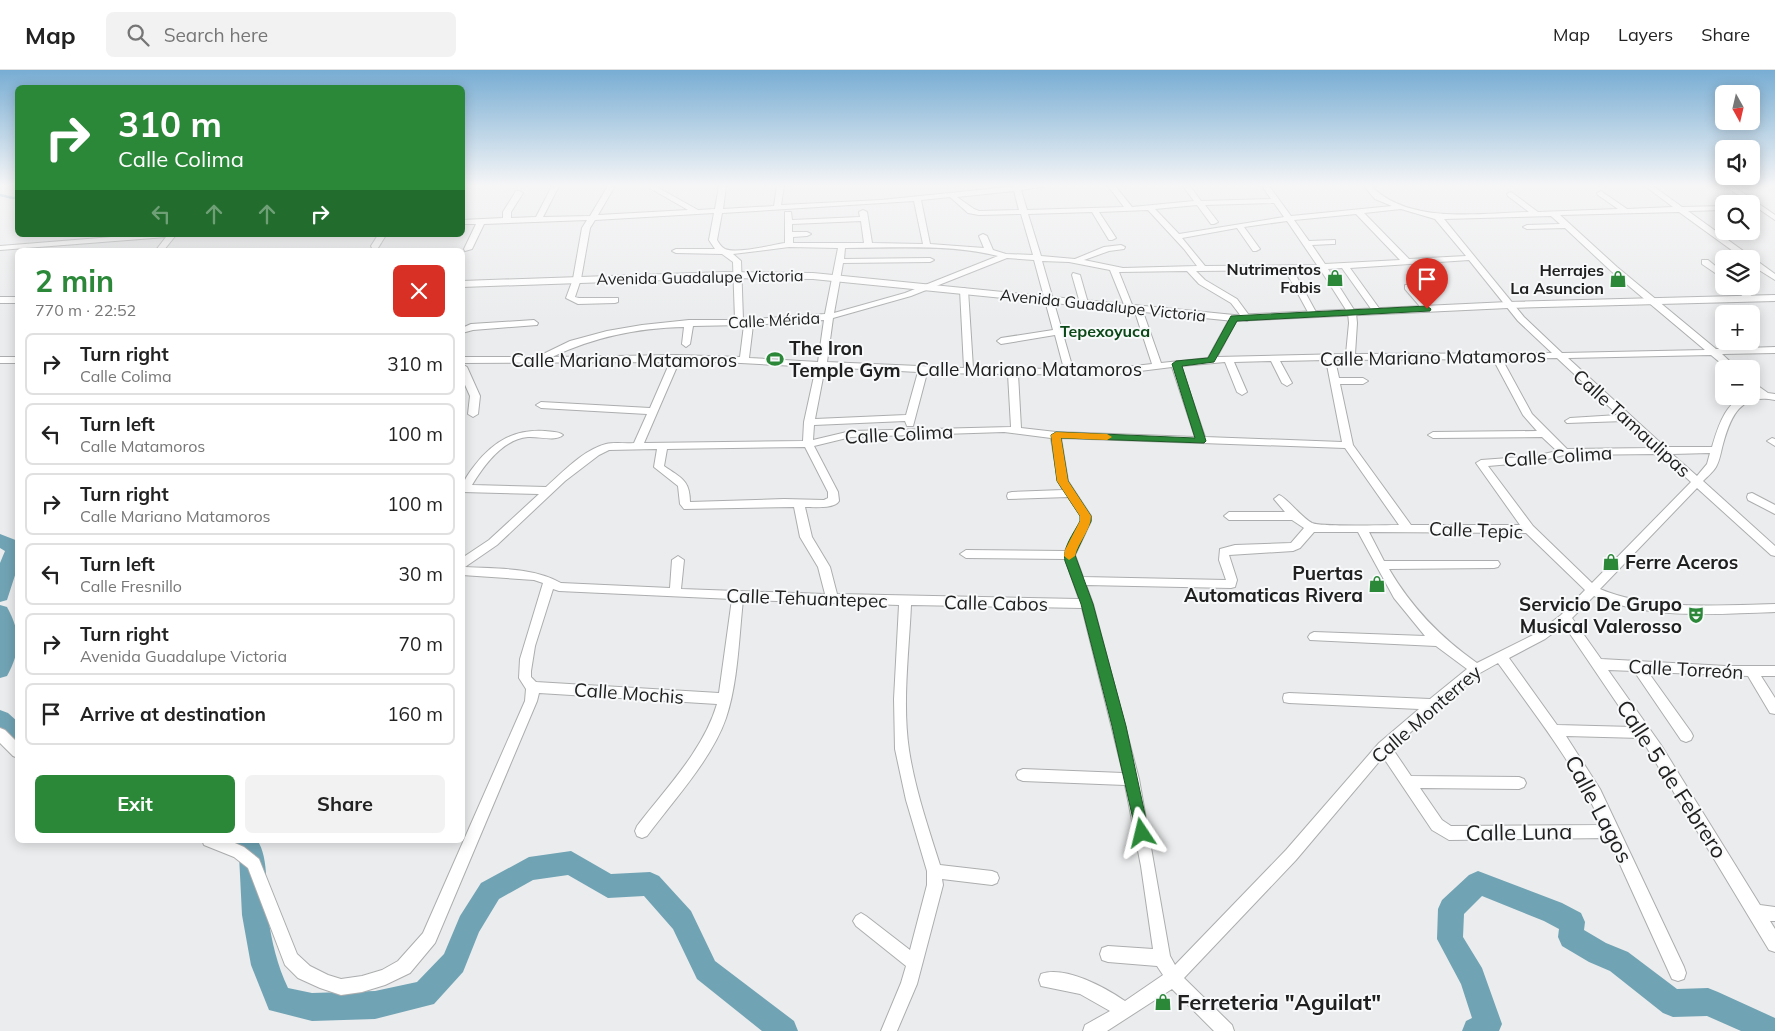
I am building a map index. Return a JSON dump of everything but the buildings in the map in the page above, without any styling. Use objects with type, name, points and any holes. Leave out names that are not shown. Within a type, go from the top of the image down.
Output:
[{"type":"main road","name":"Avenida Guadalupe Victoria","points":[[465,284],[739,275],[836,277],[1234,318],[1508,305],[1775,298]]},
{"type":"main road","points":[[0,300],[15,300]]},
{"type":"street","points":[[468,249],[476,231]]},
{"type":"street","points":[[586,231],[577,279],[571,296],[572,299],[583,301],[615,300]]},
{"type":"street","points":[[715,231],[713,240],[718,247],[738,261],[744,322],[744,360]]},
{"type":"street","points":[[788,231],[789,245]]},
{"type":"street","points":[[866,231],[868,245]]},
{"type":"street","points":[[923,231],[926,246]]},
{"type":"street","points":[[1030,231],[1069,372]]},
{"type":"street","points":[[1107,231],[1112,238]]},
{"type":"street","points":[[1173,231],[1202,268]]},
{"type":"street","points":[[1178,236],[1207,231]]},
{"type":"street","points":[[1243,231],[1256,249]]},
{"type":"street","points":[[1298,231],[1352,313],[1350,357]]},
{"type":"street","points":[[1376,231],[1408,263]]},
{"type":"street","name":"Calle Tamaulipas","points":[[1449,231],[1508,305],[1558,355],[1775,552]]},
{"type":"street","points":[[1573,231],[1723,360]]},
{"type":"street","points":[[1710,231],[1736,250]]},
{"type":"street","points":[[788,235],[807,234]]},
{"type":"street","points":[[983,236],[989,251]]},
{"type":"street","points":[[0,248],[141,237]]},
{"type":"street","points":[[162,248],[170,237]]},
{"type":"street","points":[[375,246],[381,237]]},
{"type":"street","points":[[1307,243],[1332,242]]},
{"type":"street","points":[[676,251],[726,252],[789,245],[926,246],[989,251],[1006,256],[1076,261],[1114,269],[1322,267],[1471,258]]},
{"type":"street","points":[[663,446],[659,467],[684,484],[686,492],[684,504],[692,508],[773,503],[831,503],[835,497],[808,444],[809,422],[842,245]]},
{"type":"street","points":[[1076,261],[1107,249],[1121,247]]},
{"type":"street","name":"Calle Mérida","points":[[538,360],[578,342],[650,325],[829,317],[887,301],[928,287],[1006,256]]},
{"type":"street","points":[[839,261],[930,260]]},
{"type":"street","points":[[1705,262],[1715,270]]},
{"type":"street","points":[[1345,266],[1378,311]]},
{"type":"street","points":[[1287,267],[1313,314]]},
{"type":"street","points":[[1760,267],[1775,278]]},
{"type":"street","points":[[1114,269],[1158,367]]},
{"type":"street","points":[[1189,269],[1202,282],[1234,301],[1247,318]]},
{"type":"street","points":[[1076,275],[1084,302]]},
{"type":"street","points":[[1408,287],[1427,309]]},
{"type":"street","points":[[964,290],[969,371]]},
{"type":"street","points":[[1746,295],[1750,298]]},
{"type":"street","points":[[1211,360],[1234,318]]},
{"type":"street","points":[[465,330],[470,327],[534,323]]},
{"type":"street","points":[[686,344],[689,323]]},
{"type":"street","points":[[1001,341],[1058,332]]},
{"type":"street","name":"Calle Mariano Matamoros","points":[[465,360],[676,358],[923,370],[1120,372],[1211,360],[1775,350]]},
{"type":"street","points":[[1496,355],[1528,415],[1564,452]]},
{"type":"street","points":[[1330,357],[1348,445],[1408,528]]},
{"type":"street","points":[[638,446],[676,358]]},
{"type":"street","points":[[1274,359],[1287,383]]},
{"type":"street","points":[[0,360],[15,360]]},
{"type":"street","points":[[1229,360],[1242,392]]},
{"type":"street","points":[[1176,364],[1201,441]]},
{"type":"street","points":[[912,433],[910,418],[923,370]]},
{"type":"street","points":[[1013,372],[1016,429]]},
{"type":"street","points":[[465,374],[475,396],[473,414]]},
{"type":"street","points":[[1335,381],[1363,381]]},
{"type":"street","points":[[1760,391],[1765,395]]},
{"type":"street","name":"Calle Monterrey","points":[[1760,395],[1775,397]]},
{"type":"street","points":[[541,405],[653,411]]},
{"type":"street","name":"Calle Monterrey","points":[[1090,1031],[1125,1011],[1173,978],[1291,855],[1384,747],[1433,704],[1476,669],[1541,636],[1564,618],[1712,465],[1726,420],[1733,408],[1738,405]]},
{"type":"street","points":[[809,422],[910,418]]},
{"type":"street","points":[[1570,421],[1626,418]]},
{"type":"street","name":"Calle Colima","points":[[465,562],[494,541],[546,491],[599,450],[608,447],[808,444],[851,434],[1016,429],[1056,435],[1348,445]]},
{"type":"street","points":[[465,487],[487,457],[513,438],[525,434],[558,435]]},
{"type":"street","points":[[1433,435],[1545,434]]},
{"type":"street","points":[[1056,435],[1061,475],[1070,493],[1086,516],[1086,521],[1069,555],[1087,604],[1132,779],[1162,958],[1173,978],[1226,1031]]},
{"type":"street","name":"Calle Colima","points":[[1530,529],[1481,463],[1535,459],[1564,452],[1717,450]]},
{"type":"street","points":[[465,488],[546,491]]},
{"type":"street","points":[[1012,496],[1070,493]]},
{"type":"street","points":[[1752,497],[1775,510]]},
{"type":"street","points":[[1079,582],[1226,584],[1232,582],[1223,558],[1224,552],[1235,549],[1293,547],[1299,544],[1308,530],[1312,528],[1294,516],[1279,499]]},
{"type":"street","points":[[800,504],[806,537],[824,567],[832,599]]},
{"type":"street","points":[[1229,516],[1294,516]]},
{"type":"street","name":"Calle Tepic","points":[[1312,528],[1530,529],[1592,590],[1613,600],[1705,608],[1775,608]]},
{"type":"street","points":[[1361,528],[1381,565],[1407,606],[1439,641],[1476,669]]},
{"type":"street","points":[[966,554],[1069,555]]},
{"type":"street","points":[[675,593],[678,560]]},
{"type":"street","points":[[1381,565],[1494,564]]},
{"type":"street","name":"Calle Tehuantepec","points":[[465,571],[534,576],[559,587],[738,596],[905,601],[900,699],[902,749],[913,800],[934,871],[935,885],[907,990],[891,1026]]},
{"type":"street","points":[[218,843],[246,855],[254,864],[291,959],[304,972],[341,987],[362,984],[385,977],[404,967],[417,954],[428,938],[531,701],[532,687],[525,677],[524,671],[549,582]]},
{"type":"street","points":[[642,831],[706,746],[719,719],[725,699],[738,596]]},
{"type":"street","name":"Calle Cabos","points":[[905,601],[1087,604]]},
{"type":"street","name":"Calle 5 de Febrero","points":[[1564,618],[1645,733],[1775,944]]},
{"type":"street","points":[[1314,637],[1439,641]]},
{"type":"street","name":"Calle Lagos","points":[[1500,656],[1554,730],[1588,781],[1614,831],[1678,973]]},
{"type":"street","name":"Calle Torreón","points":[[1597,664],[1752,672],[1775,671]]},
{"type":"street","points":[[1638,667],[1686,736]]},
{"type":"street","points":[[1752,672],[1775,709]]},
{"type":"street","name":"Calle Mochis","points":[[532,687],[725,699]]},
{"type":"street","points":[[1289,698],[1433,704]]},
{"type":"street","points":[[1554,730],[1645,733]]},
{"type":"street","points":[[0,734],[15,749]]},
{"type":"street","points":[[1384,747],[1408,782],[1519,783]]},
{"type":"street","points":[[1024,775],[1132,779]]},
{"type":"street","name":"Calle Luna","points":[[1408,782],[1437,825],[1443,830],[1455,833],[1614,831]]},
{"type":"street","points":[[934,871],[992,878]]},
{"type":"street","points":[[1755,912],[1775,914]]},
{"type":"street","points":[[861,921],[914,963]]},
{"type":"street","points":[[1108,954],[1162,958]]},
{"type":"street","points":[[1047,980],[1074,983],[1089,988],[1125,1011]]},
{"type":"waterway","points":[[0,540],[15,548]]},
{"type":"waterway","points":[[0,595],[2,580],[15,550]]},
{"type":"waterway","points":[[0,612],[7,628],[11,647],[0,670]]},
{"type":"waterway","points":[[0,719],[15,733]]},
{"type":"waterway","points":[[244,843],[251,852],[255,915],[264,965],[279,1000],[312,1007],[375,1005],[424,994],[454,963],[469,925],[490,891],[529,869],[571,863],[608,886],[650,884],[682,920],[706,970],[784,1031]]},
{"type":"waterway","points":[[1476,1031],[1488,1024],[1472,978],[1450,939],[1451,909],[1478,883],[1553,912],[1572,922],[1571,937],[1598,953],[1619,961],[1673,1003],[1708,1002],[1772,1031]]},
{"type":"slow traffic","points":[[1069,556],[1086,521],[1086,516],[1063,481],[1056,435],[1107,437]]},
{"type":"place","name":"Nutrimentos Fabis","points":[[1335,278]]},
{"type":"place","name":"Herrajes La Asuncion","points":[[1618,279]]},
{"type":"place","name":"The Iron Temple Gym","points":[[775,359]]},
{"type":"place","name":"Ferre Aceros","points":[[1611,562]]},
{"type":"place","name":"Puertas Automaticas Rivera","points":[[1377,584]]},
{"type":"place","name":"Servicio De Grupo Musical Valerosso","points":[[1696,615]]},
{"type":"place","name":"Ferreteria \"Aguilat\"","points":[[1163,1002]]},
{"type":"district","name":"Tepexoyuca","points":[[1105,331]]},
{"type":"route","points":[[1142,833],[1132,779],[1087,604],[1070,561],[1069,555],[1083,528],[1086,516],[1063,481],[1056,435],[1201,441],[1192,408],[1176,364],[1211,360],[1234,318],[1427,309]]}]
